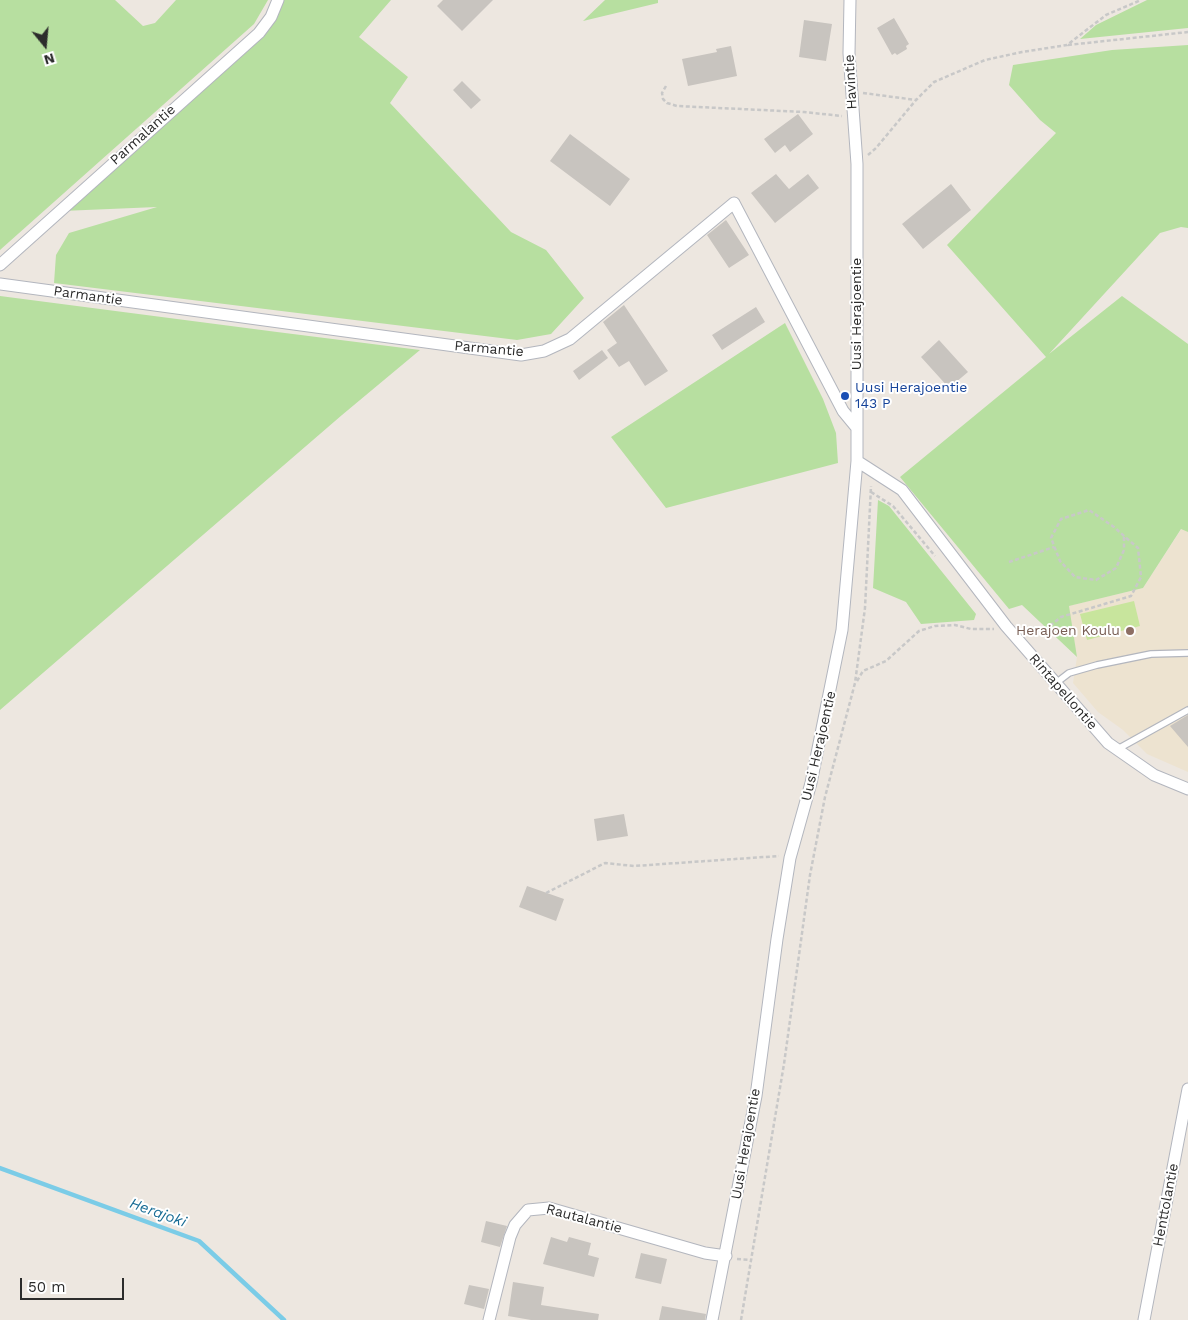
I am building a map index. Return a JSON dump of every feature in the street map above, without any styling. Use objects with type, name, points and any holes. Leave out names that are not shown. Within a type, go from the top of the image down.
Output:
[{"type":"street","name":"Parmalantie","points":[[0,265],[258,32],[270,17],[278,0]]},
{"type":"street","name":"Havintie","points":[[850,0],[849,53],[857,164]]},
{"type":"street","name":"Uusi Herajoentie","points":[[712,1320],[756,1096],[777,938],[790,858],[811,783],[842,630],[857,461],[857,164]]},
{"type":"street","name":"Parmantie","points":[[0,284],[521,355],[544,351],[570,339],[734,203],[843,411],[857,428]]},
{"type":"street","name":"Rintapellontie","points":[[857,461],[870,467],[902,490],[1006,626],[1108,743],[1154,775],[1188,789]]},
{"type":"street","name":"Henttolantie","points":[[1144,1320],[1188,1089]]},
{"type":"street","name":"Rautalantie","points":[[489,1320],[514,1225],[528,1210],[549,1208],[705,1253],[726,1256]]},
{"type":"lane","points":[[1056,683],[1069,674],[1097,665],[1150,654],[1188,653]]},
{"type":"lane","points":[[1116,750],[1188,710]]},
{"type":"path","points":[[1067,45],[1106,15],[1141,0]]},
{"type":"path","points":[[857,164],[876,148],[916,100],[934,82],[985,60],[1067,45],[1188,32]]},
{"type":"path","points":[[666,86],[662,93],[663,98],[667,103],[677,106],[804,112],[853,118]]},
{"type":"path","points":[[852,91],[916,100]]},
{"type":"path","points":[[741,1320],[784,1064],[810,875],[825,797],[855,683],[869,549],[870,467]]},
{"type":"path","points":[[1040,634],[1061,617],[1131,596],[1141,577],[1138,548],[1124,536],[1089,510],[1061,519],[1051,538],[1060,561],[1075,577],[1096,580],[1116,568],[1124,550],[1124,536]]},
{"type":"path","points":[[1009,562],[1054,547]]},
{"type":"path","points":[[855,683],[863,671],[886,662],[919,631],[935,626],[954,625],[971,629],[998,629]]},
{"type":"path","points":[[546,893],[604,862],[634,866],[771,856],[790,858]]},
{"type":"shaded area","name":"Herajoen Koulu","points":[[1182,528],[1188,532],[1188,772],[1147,754],[1123,730],[1098,712],[1073,683],[1077,657],[1068,606],[1143,588]]},
{"type":"green space","points":[[0,0],[115,0],[143,26],[155,23],[176,0],[268,0],[254,24],[0,250]]},
{"type":"green space","points":[[283,0],[391,0],[359,37],[408,77],[390,103],[511,232],[546,250],[584,298],[551,334],[517,340],[54,283],[56,255],[69,233],[157,207],[62,211],[265,30],[279,12]]},
{"type":"green space","points":[[605,0],[658,0],[658,3],[583,21]]},
{"type":"green space","points":[[1147,0],[1188,0],[1188,28],[1080,39],[1096,25]]},
{"type":"green space","points":[[1188,45],[1188,228],[1181,227],[1160,233],[1049,354],[1122,296],[1188,344],[1188,532],[1181,529],[1143,588],[1069,606],[1077,657],[1022,605],[1009,609],[900,477],[1046,357],[947,245],[1056,133],[1040,120],[1009,85],[1013,65],[1112,50]]},
{"type":"green space","points":[[0,296],[277,332],[420,350],[0,710]]},
{"type":"green space","points":[[785,323],[823,399],[836,433],[838,463],[666,508],[611,437]]},
{"type":"green space","points":[[878,500],[889,506],[976,614],[974,620],[921,624],[906,602],[873,588]]},
{"type":"green space","points":[[1134,601],[1140,626],[1087,640],[1080,614]]},
{"type":"building","points":[[443,0],[493,0],[462,31],[437,6]]},
{"type":"building","points":[[894,18],[909,44],[906,46],[907,49],[897,55],[895,53],[892,55],[877,28]]},
{"type":"building","points":[[804,20],[832,24],[826,61],[799,57]]},
{"type":"building","points":[[731,46],[737,76],[688,86],[682,59],[717,52],[716,49]]},
{"type":"building","points":[[462,81],[481,100],[471,109],[453,90]]},
{"type":"building","points":[[798,114],[813,134],[790,152],[785,145],[775,153],[764,139]]},
{"type":"building","points":[[570,134],[630,179],[610,206],[550,161]]},
{"type":"building","points":[[776,174],[789,189],[808,174],[819,188],[775,223],[751,193]]},
{"type":"building","points":[[951,184],[971,210],[923,249],[902,224]]},
{"type":"building","points":[[726,220],[749,255],[729,268],[707,235]]},
{"type":"building","points":[[624,305],[668,371],[645,386],[629,361],[619,367],[607,350],[617,343],[603,322]]},
{"type":"building","points":[[756,307],[765,322],[722,350],[712,335]]},
{"type":"building","points":[[939,340],[968,372],[949,388],[921,357]]},
{"type":"building","points":[[602,350],[608,358],[579,380],[573,371]]},
{"type":"building","points":[[1188,715],[1188,747],[1170,726]]},
{"type":"building","points":[[624,814],[628,836],[597,841],[594,819]]},
{"type":"building","points":[[527,886],[564,899],[556,921],[519,907]]},
{"type":"building","points":[[486,1221],[507,1226],[500,1247],[481,1242]]},
{"type":"building","points":[[551,1237],[567,1242],[569,1237],[591,1243],[588,1255],[599,1258],[594,1277],[543,1264]]},
{"type":"building","points":[[641,1253],[667,1259],[661,1284],[635,1278]]},
{"type":"building","points":[[513,1282],[544,1287],[541,1305],[599,1314],[598,1320],[531,1320],[508,1316]]},
{"type":"building","points":[[469,1285],[489,1289],[484,1309],[464,1304]]},
{"type":"building","points":[[662,1306],[706,1314],[705,1320],[659,1320]]},
{"type":"waterway","name":"Herajoki","points":[[0,1168],[199,1241],[284,1320]]},
{"type":"place","name":"Uusi Herajoentie 143 P","points":[[845,396]]},
{"type":"place","name":"Herajoen Koulu","points":[[1130,631]]}]
